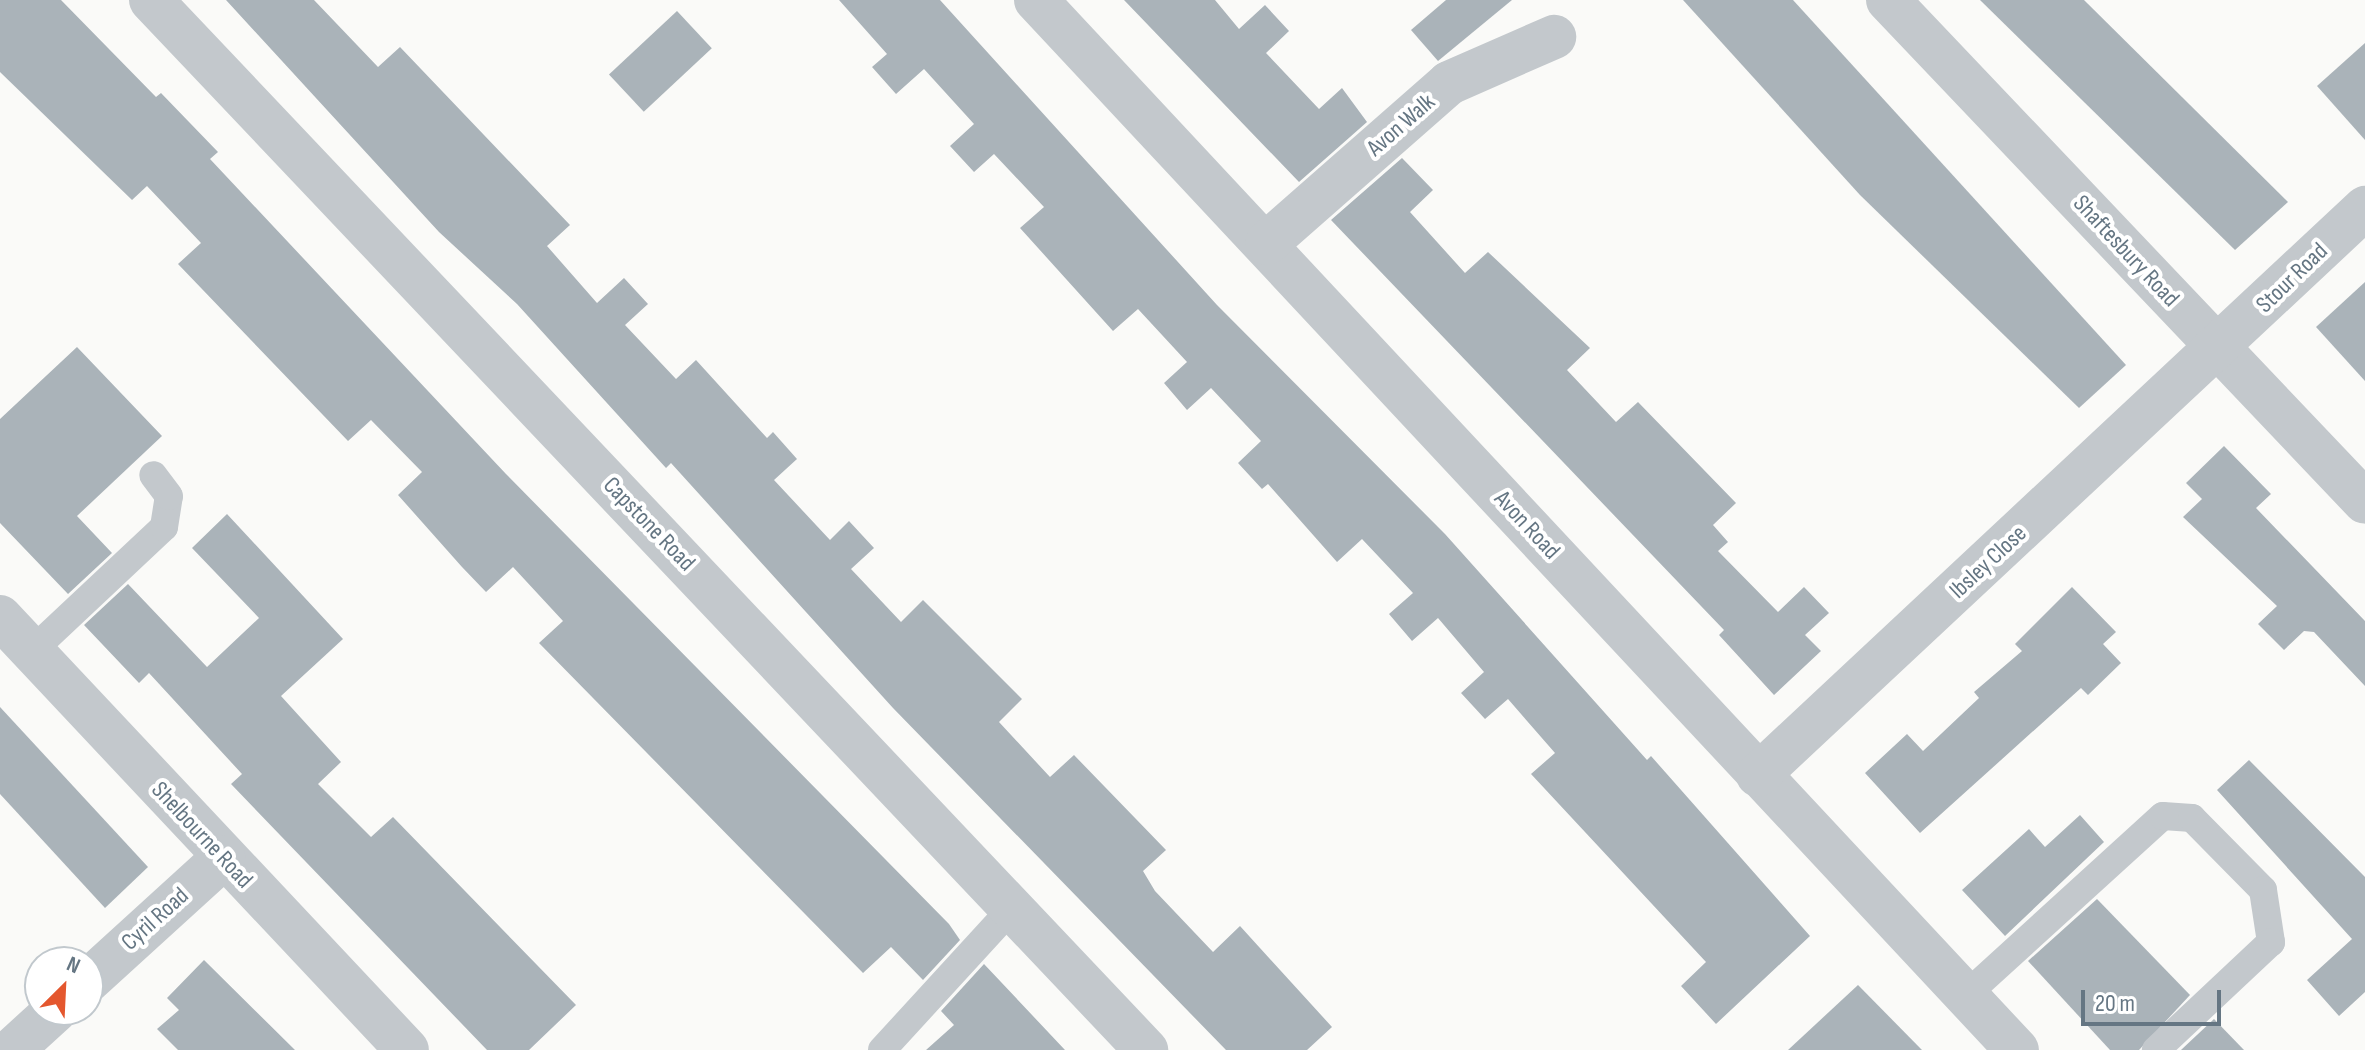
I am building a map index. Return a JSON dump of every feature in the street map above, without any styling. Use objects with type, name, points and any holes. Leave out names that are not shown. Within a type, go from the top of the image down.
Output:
[{"type":"street","name":"Capstone Road","points":[[151,0],[1146,1050]]},
{"type":"street","name":"Avon Road","points":[[1036,0],[1267,243],[1758,775],[2017,1050]]},
{"type":"street","name":"Shaftesbury Road","points":[[1888,0],[2365,502]]},
{"type":"street","name":"Avon Walk","points":[[1267,243],[1449,83],[1554,37]]},
{"type":"street","name":"Stour Road","points":[[2218,348],[2365,208]]},
{"type":"street","name":"Ibsley Close","points":[[1758,775],[2218,348]]},
{"type":"street","name":"Shelbourne Road","points":[[0,617],[223,858],[407,1050]]},
{"type":"street","name":"Cyril Road","points":[[104,966],[223,858]]},
{"type":"street","points":[[12,1050],[38,1026]]},
{"type":"lane","points":[[32,651],[164,527],[169,496],[153,475]]},
{"type":"lane","points":[[1966,995],[2163,816],[2192,818],[2263,890],[2271,942],[2156,1050]]},
{"type":"lane","points":[[882,1050],[1013,907]]},
{"type":"building","points":[[0,0],[61,0],[156,97],[161,93],[218,152],[210,159],[506,474],[949,924],[960,940],[923,980],[891,947],[863,973],[539,643],[563,621],[513,567],[486,592],[462,567],[398,495],[422,472],[371,420],[348,441],[178,264],[201,243],[147,186],[132,200],[0,72]]},
{"type":"building","points":[[226,0],[314,0],[378,67],[400,47],[570,225],[547,246],[597,303],[624,278],[648,304],[625,325],[676,379],[696,360],[767,438],[773,432],[797,459],[774,480],[830,540],[849,521],[874,548],[851,569],[901,622],[923,600],[1022,699],[999,722],[1050,777],[1074,755],[1166,850],[1143,871],[1155,891],[1213,952],[1240,926],[1332,1027],[1307,1050],[1226,1050],[893,708],[671,463],[666,468],[517,304],[439,232]]},
{"type":"building","points":[[839,0],[940,0],[1217,305],[1445,534],[1647,760],[1651,756],[1810,936],[1716,1024],[1681,986],[1706,962],[1531,774],[1555,753],[1508,699],[1485,719],[1461,693],[1484,672],[1438,618],[1412,641],[1389,614],[1413,593],[1362,539],[1337,562],[1268,484],[1262,489],[1238,463],[1261,441],[1211,388],[1187,410],[1164,383],[1187,362],[1138,309],[1113,331],[1020,228],[1044,207],[994,154],[974,172],[950,146],[974,124],[924,69],[896,94],[872,67],[887,54]]},
{"type":"building","points":[[1124,0],[1215,0],[1239,29],[1265,5],[1289,31],[1266,53],[1319,109],[1342,88],[1367,122],[1299,182]]},
{"type":"building","points":[[1446,0],[1512,0],[1438,61],[1411,30]]},
{"type":"building","points":[[1683,0],[1793,0],[2126,365],[2079,408],[1860,195]]},
{"type":"building","points":[[1980,0],[2084,0],[2288,202],[2235,250]]},
{"type":"building","points":[[677,11],[712,48],[644,112],[609,74]]},
{"type":"building","points":[[2365,43],[2365,140],[2317,86]]},
{"type":"building","points":[[1402,158],[1433,190],[1410,212],[1465,273],[1488,252],[1590,348],[1567,370],[1616,422],[1638,402],[1736,503],[1713,525],[1728,542],[1718,551],[1778,612],[1804,587],[1829,613],[1805,635],[1821,651],[1774,695],[1719,635],[1724,630],[1331,220]]},
{"type":"building","points":[[2365,282],[2365,381],[2316,327]]},
{"type":"building","points":[[77,347],[162,436],[77,516],[112,553],[68,594],[0,523],[0,419]]},
{"type":"building","points":[[2224,446],[2271,494],[2256,508],[2365,621],[2365,686],[2314,632],[2304,631],[2284,650],[2258,624],[2277,606],[2183,517],[2202,499],[2186,483]]},
{"type":"building","points":[[227,514],[343,639],[281,696],[341,762],[318,784],[371,837],[393,817],[576,1005],[529,1050],[487,1050],[231,784],[242,774],[149,673],[139,683],[84,625],[128,584],[207,667],[259,618],[192,548]]},
{"type":"building","points":[[2072,587],[2116,632],[2103,644],[2121,663],[2088,695],[2081,688],[1920,833],[1865,773],[1907,734],[1923,751],[1979,698],[1974,692],[2022,651],[2015,644]]},
{"type":"building","points":[[0,707],[148,867],[105,908],[0,794]]},
{"type":"building","points":[[2249,760],[2365,877],[2365,992],[2339,1016],[2307,980],[2352,939],[2217,790]]},
{"type":"building","points":[[2080,815],[2104,842],[2005,936],[1962,890],[2029,829],[2045,847]]},
{"type":"building","points":[[2097,899],[2190,995],[2139,1050],[2110,1050],[2028,961]]},
{"type":"building","points":[[204,960],[295,1050],[178,1050],[157,1029],[179,1010],[167,998]]},
{"type":"building","points":[[984,964],[1065,1050],[926,1050],[954,1025],[941,1011]]},
{"type":"building","points":[[1858,985],[1922,1050],[1788,1050]]},
{"type":"building","points":[[2214,1019],[2244,1050],[2181,1050]]}]
